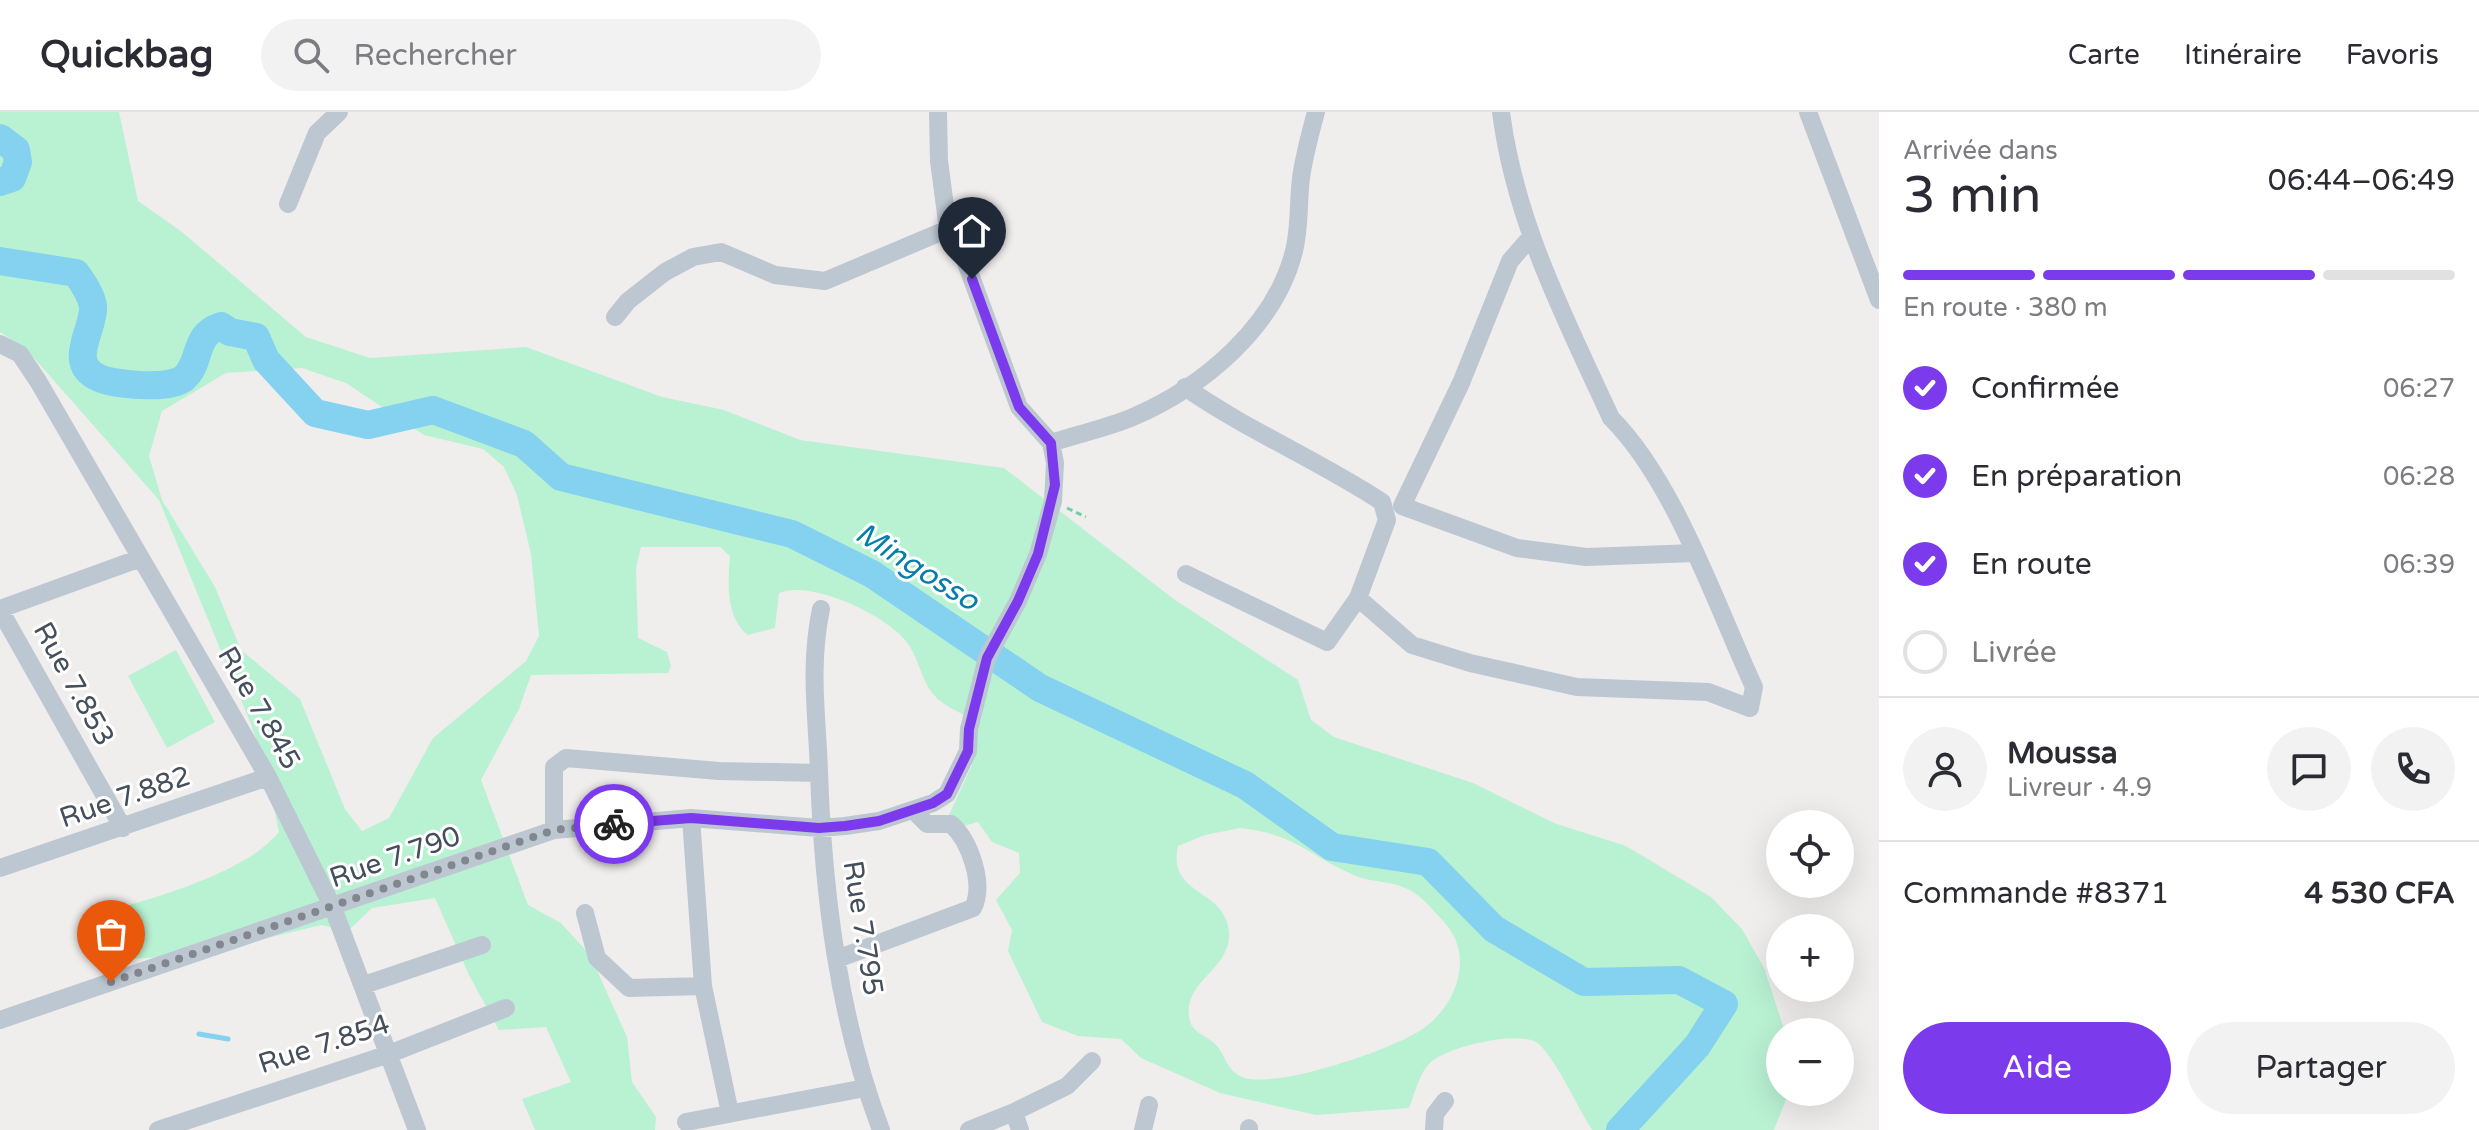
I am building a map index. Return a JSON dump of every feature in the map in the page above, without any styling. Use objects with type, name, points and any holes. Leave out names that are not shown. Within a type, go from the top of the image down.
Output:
[{"type":"street","points":[[288,204],[317,133],[339,112]]},
{"type":"street","points":[[938,112],[939,161],[948,229],[963,255],[1019,407],[1051,443],[1131,418],[1185,387],[1235,347],[1275,299],[1294,252],[1301,179],[1316,112]]},
{"type":"street","points":[[1358,598],[1412,645],[1470,663],[1577,687],[1708,692],[1750,708],[1754,687],[1695,553],[1657,483],[1625,432],[1611,418],[1531,237],[1507,162],[1501,112]]},
{"type":"street","points":[[1808,112],[1879,300]]},
{"type":"street","points":[[615,317],[628,301],[665,272],[693,257],[721,252],[775,275],[825,281],[948,229]]},
{"type":"street","points":[[1531,237],[1510,261],[1461,383],[1402,506],[1517,548],[1586,557],[1695,553]]},
{"type":"street","name":"Rue 7.845","points":[[0,344],[20,354],[38,381],[138,559],[268,777],[333,908],[417,1130]]},
{"type":"street","points":[[1185,387],[1221,412],[1334,470],[1382,502],[1387,520],[1358,598],[1327,642],[1186,574]]},
{"type":"street","name":"Rue 7.795","points":[[881,1130],[865,1088],[837,959],[819,828],[879,821],[947,794],[968,751],[969,729],[987,658],[1018,601],[1038,554],[1055,485],[1051,443]]},
{"type":"street","points":[[0,610],[138,559]]},
{"type":"street","points":[[819,828],[819,773],[812,671],[821,609]]},
{"type":"street","name":"Rue 7.853","points":[[0,610],[123,828]]},
{"type":"street","points":[[554,830],[554,767],[566,758],[719,771],[819,773]]},
{"type":"street","name":"Rue 7.882","points":[[0,868],[268,777]]},
{"type":"street","points":[[837,959],[973,908],[977,901],[975,873],[966,842],[951,824],[927,824],[913,810]]},
{"type":"street","points":[[691,818],[703,986],[730,1113]]},
{"type":"street","name":"Rue 7.790","points":[[0,1020],[554,830],[691,818],[819,828]]},
{"type":"street","points":[[585,913],[597,958],[629,988],[703,986]]},
{"type":"street","points":[[364,985],[482,945]]},
{"type":"street","name":"Rue 7.854","points":[[158,1130],[389,1054],[506,1008]]},
{"type":"street","points":[[969,1130],[1067,1086],[1092,1061]]},
{"type":"street","points":[[686,1122],[865,1088]]},
{"type":"street","points":[[1434,1130],[1435,1114],[1445,1101]]},
{"type":"street","points":[[1143,1130],[1149,1105]]},
{"type":"street","points":[[1014,1112],[1020,1130]]},
{"type":"green space","points":[[0,112],[119,112],[138,201],[182,232],[306,337],[370,358],[526,347],[662,397],[724,410],[800,440],[1004,468],[1175,600],[1298,680],[1311,720],[1334,737],[1473,783],[1554,823],[1626,846],[1711,897],[1742,929],[1764,968],[1766,1002],[1775,1002],[1780,1018],[1766,1018],[1766,1106],[1783,1106],[1774,1130],[1592,1130],[1554,1063],[1540,1045],[1518,1038],[1467,1046],[1439,1057],[1423,1072],[1409,1108],[1316,1115],[1220,1093],[1141,1058],[1121,1039],[1078,1036],[1042,1022],[1008,951],[1012,930],[996,900],[1020,873],[1019,853],[992,842],[978,822],[957,828],[948,817],[972,765],[976,721],[934,695],[909,645],[900,634],[849,603],[810,591],[779,593],[775,628],[748,635],[735,619],[729,587],[730,556],[720,547],[641,547],[636,568],[638,638],[667,652],[671,666],[668,673],[531,675],[519,709],[481,780],[528,905],[561,923],[590,955],[627,1037],[632,1082],[656,1117],[655,1130],[535,1130],[522,1099],[571,1082],[546,1027],[499,1030],[469,975],[435,898],[372,908],[348,931],[321,925],[202,954],[119,960],[97,924],[105,911],[148,900],[223,871],[265,846],[279,832],[268,777],[251,724],[159,500],[27,350],[0,332]],"holes":[[[302,368],[346,383],[424,435],[483,449],[504,467],[517,495],[531,554],[539,636],[526,661],[433,738],[389,818],[362,831],[345,809],[300,699],[241,650],[215,587],[162,500],[149,456],[162,411],[226,373]],[[1240,828],[1289,841],[1356,876],[1403,887],[1415,893],[1444,922],[1459,950],[1460,965],[1452,994],[1434,1020],[1385,1048],[1333,1066],[1258,1080],[1242,1077],[1233,1071],[1216,1045],[1197,1031],[1190,1021],[1192,996],[1223,956],[1229,932],[1218,907],[1181,875],[1177,863],[1178,846],[1205,835]]]},
{"type":"green space","points":[[176,650],[215,722],[167,748],[128,676]]},
{"type":"waterway","name":"Mingosso","points":[[0,138],[16,150],[18,162],[12,178],[0,182]]},
{"type":"waterway","name":"Mingosso","points":[[0,261],[76,273],[93,306],[84,345],[84,364],[89,372],[99,378],[142,385],[177,382],[190,371],[206,336],[221,326],[230,332],[256,337],[266,360],[315,413],[368,425],[433,410],[524,444],[561,477],[792,534],[872,574],[1040,688],[1245,785],[1332,847],[1428,862],[1494,929],[1584,982],[1679,980],[1724,1004],[1697,1046],[1620,1130]]},
{"type":"waterway","points":[[199,1034],[228,1039]]},
{"type":"way so far","points":[[111,982],[554,830],[614,824]]},
{"type":"route","points":[[614,824],[691,818],[819,828],[845,826],[879,821],[933,803],[947,794],[959,776],[968,751],[969,729],[987,658],[995,638],[1018,601],[1038,554],[1055,485],[1051,443],[1023,416],[972,279]]}]
